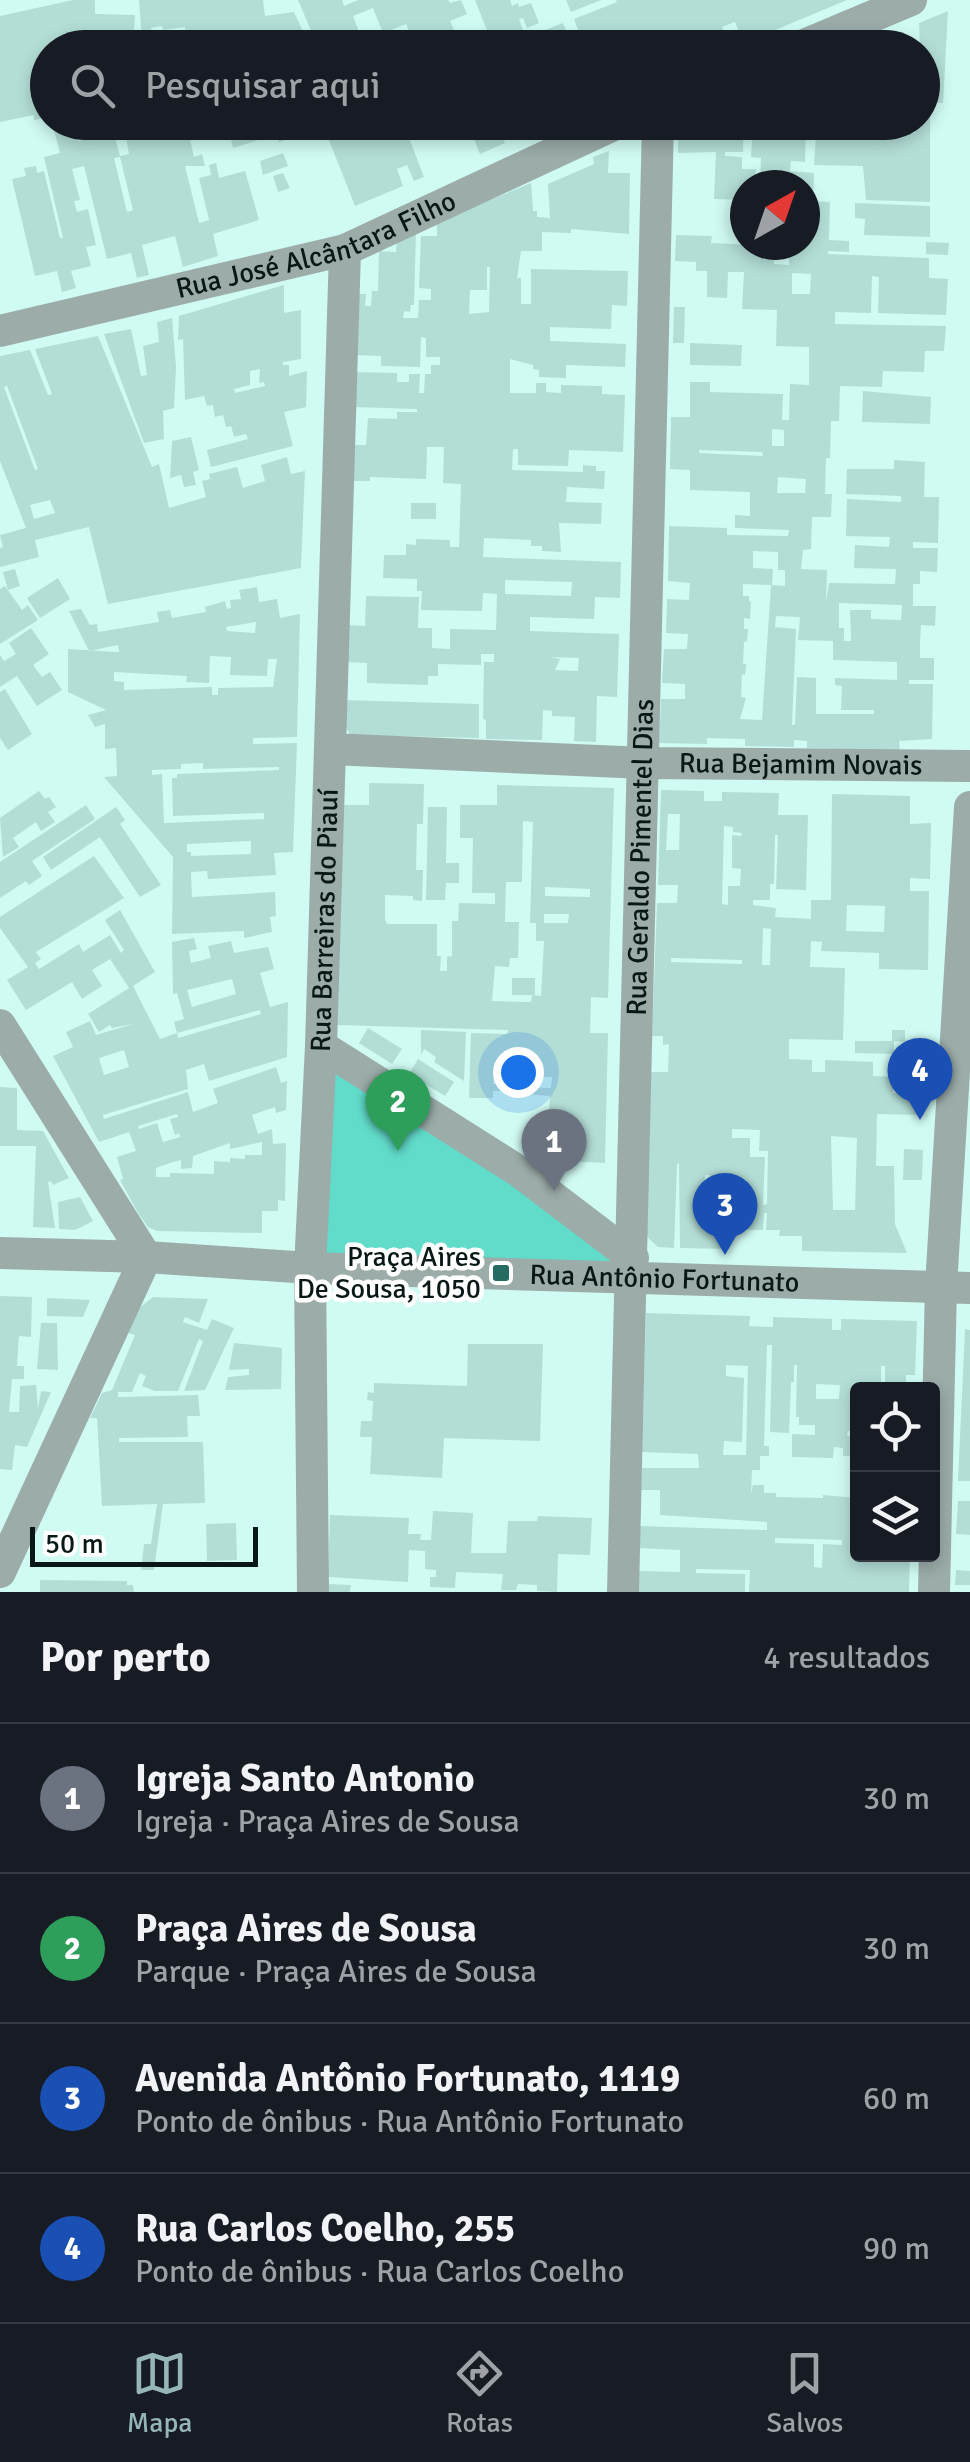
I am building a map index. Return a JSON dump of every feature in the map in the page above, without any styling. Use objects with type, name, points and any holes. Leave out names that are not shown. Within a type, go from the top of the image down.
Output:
[{"type":"street","points":[[839,30],[911,0]]},
{"type":"street","name":"Rua José Alcântara Filho","points":[[0,331],[345,250],[581,140]]},
{"type":"street","name":"Rua Geraldo Pimentel Dias","points":[[623,1592],[658,140]]},
{"type":"street","name":"Rua Barreiras do Piauí","points":[[313,1592],[310,1268],[321,1046],[345,250]]},
{"type":"street","name":"Rua Bejamim Novais","points":[[331,749],[644,763],[970,766]]},
{"type":"street","points":[[934,1592],[956,1287],[970,807]]},
{"type":"street","points":[[0,1025],[146,1257],[0,1572]]},
{"type":"street","points":[[321,1046],[520,1172],[633,1266]]},
{"type":"street","name":"Rua Antônio Fortunato","points":[[0,1254],[146,1257],[310,1268],[633,1266],[956,1287]]},
{"type":"green space","points":[[319,1041],[632,1271],[316,1264]]},
{"type":"building","points":[[73,0],[95,0],[95,14],[135,15],[134,30],[30,30],[30,116],[0,122],[0,16]]},
{"type":"building","points":[[139,0],[263,0],[265,16],[294,12],[302,30],[163,30],[162,26],[141,30]]},
{"type":"building","points":[[298,0],[342,0],[344,6],[358,0],[461,0],[467,14],[450,21],[454,30],[408,30],[406,24],[382,30],[373,8],[353,16],[358,30],[311,30]]},
{"type":"building","points":[[475,0],[510,0],[512,6],[518,3],[519,7],[531,3],[539,23],[527,28],[523,18],[519,19],[523,30],[487,30]]},
{"type":"building","points":[[566,0],[601,0],[571,12]]},
{"type":"building","points":[[847,0],[775,30],[738,30],[735,22],[722,27],[723,30],[578,30],[574,19],[617,2]]},
{"type":"building","points":[[948,11],[943,103],[940,30],[919,30],[919,23]]},
{"type":"building","points":[[563,23],[566,30],[545,30]]},
{"type":"building","points":[[57,140],[116,140],[120,156],[129,154],[127,140],[190,140],[194,157],[202,154],[205,166],[185,166],[199,223],[209,220],[199,178],[211,175],[209,165],[216,163],[219,178],[245,171],[259,220],[213,234],[218,256],[183,267],[175,236],[142,245],[149,275],[137,278],[131,253],[107,259],[84,166],[72,169],[80,200],[74,201],[77,212],[88,209],[96,245],[86,247],[91,266],[71,271],[76,288],[62,292],[57,271],[35,276],[12,179],[26,176],[24,168],[36,166],[37,173],[44,171],[63,238],[44,157],[60,153]],"holes":[[[120,157],[133,210],[127,212],[114,158]]]},
{"type":"building","points":[[231,140],[258,140],[233,148]]},
{"type":"building","points":[[329,140],[410,140],[424,177],[414,181],[407,165],[397,169],[403,186],[355,206]]},
{"type":"building","points":[[474,140],[504,140],[505,143],[480,154]]},
{"type":"building","points":[[678,140],[743,140],[743,152],[725,152],[725,156],[742,157],[742,169],[756,170],[730,170],[730,200],[714,199],[716,152],[678,153]]},
{"type":"building","points":[[752,140],[806,140],[805,162],[791,161],[790,170],[761,170],[761,158],[751,157]]},
{"type":"building","points":[[816,140],[930,140],[930,202],[866,200],[863,166],[814,165]]},
{"type":"building","points":[[609,151],[608,173],[630,173],[629,234],[571,229],[571,233],[542,232],[542,251],[521,251],[517,278],[521,278],[521,304],[531,304],[531,269],[628,271],[627,306],[612,305],[611,329],[550,327],[550,341],[626,344],[625,367],[566,365],[566,378],[539,377],[539,370],[533,369],[533,365],[510,359],[510,393],[536,393],[536,383],[546,383],[546,392],[561,393],[561,385],[602,386],[602,394],[625,395],[623,452],[569,450],[568,466],[518,465],[518,449],[513,449],[512,470],[583,472],[583,465],[605,471],[604,489],[567,487],[566,502],[602,503],[601,524],[559,523],[561,552],[542,551],[542,546],[531,546],[531,540],[484,538],[483,557],[621,562],[620,598],[595,597],[594,619],[530,617],[530,631],[619,634],[617,697],[597,696],[596,742],[574,741],[575,717],[552,716],[552,711],[543,710],[542,740],[486,739],[484,662],[494,662],[494,654],[481,654],[481,665],[438,664],[438,676],[428,676],[428,685],[367,683],[367,663],[345,662],[346,625],[365,626],[366,596],[419,597],[418,628],[432,628],[432,648],[450,649],[450,629],[496,630],[497,594],[483,593],[482,611],[421,610],[422,591],[417,591],[417,579],[383,578],[384,555],[406,555],[406,544],[416,545],[416,539],[450,540],[450,547],[459,547],[461,484],[443,483],[444,447],[427,447],[426,479],[370,477],[370,481],[350,481],[352,445],[366,445],[368,418],[397,419],[397,412],[417,412],[352,407],[353,372],[397,373],[397,382],[409,382],[409,374],[420,374],[419,393],[424,393],[425,374],[431,374],[431,365],[440,365],[440,357],[426,357],[426,338],[421,337],[420,367],[381,366],[381,356],[354,355],[356,294],[366,294],[365,306],[371,306],[372,291],[378,291],[379,251],[396,252],[397,239],[416,231],[414,305],[410,312],[404,311],[403,318],[418,318],[419,300],[431,300],[431,289],[419,288],[421,236],[437,236],[437,222],[531,183],[533,211],[537,211],[537,217],[550,218],[548,184],[594,164],[593,157]],"holes":[[[487,267],[489,312],[469,314],[470,290],[487,290]],[[505,580],[572,582],[571,596],[505,594]],[[549,657],[579,658],[578,671],[555,670],[560,659]]]},
{"type":"building","points":[[283,153],[288,166],[263,175],[260,161]]},
{"type":"building","points":[[283,173],[290,188],[278,192],[273,176]]},
{"type":"building","points":[[820,201],[830,202],[829,240],[849,241],[849,252],[828,254],[929,258],[929,278],[948,279],[946,315],[878,313],[879,277],[872,276],[871,313],[835,312],[835,324],[946,326],[944,351],[925,351],[924,372],[883,371],[882,387],[840,386],[839,421],[831,421],[830,458],[826,458],[825,494],[832,494],[831,517],[812,517],[811,549],[803,550],[801,569],[827,570],[826,603],[829,583],[895,584],[896,569],[854,568],[855,545],[889,547],[890,537],[846,536],[847,499],[901,502],[901,496],[846,494],[847,469],[894,469],[894,460],[925,462],[924,497],[939,497],[938,543],[913,542],[913,548],[938,548],[937,572],[920,571],[920,584],[913,584],[913,606],[936,606],[935,626],[921,625],[920,642],[920,658],[934,658],[934,680],[909,680],[909,684],[933,684],[932,739],[899,741],[900,751],[807,748],[807,741],[794,740],[794,747],[745,746],[745,739],[707,738],[707,744],[659,743],[661,699],[685,699],[685,684],[662,683],[664,649],[687,649],[688,634],[666,633],[667,599],[689,600],[690,583],[668,581],[669,526],[727,528],[727,535],[788,536],[789,530],[735,528],[735,515],[750,516],[750,492],[690,490],[690,470],[670,469],[671,417],[690,417],[690,382],[710,382],[710,392],[783,394],[782,420],[789,420],[790,384],[809,385],[809,347],[776,346],[777,310],[742,309],[744,272],[728,272],[727,298],[707,297],[707,271],[696,271],[696,262],[675,261],[676,235],[712,236],[711,243],[730,244],[730,260],[774,260],[774,264],[789,265],[789,260],[820,260]],"holes":[[[792,273],[811,274],[810,294],[792,294]],[[772,429],[784,430],[784,446],[772,446]],[[762,452],[763,456],[699,453]],[[778,477],[806,479],[805,493],[777,493]],[[753,551],[778,552],[778,570],[785,570],[785,586],[771,585],[762,720],[740,719],[746,698],[741,697],[748,629],[744,629],[744,618],[750,619],[751,601],[749,596],[743,596],[743,584],[772,585],[773,569],[753,568]],[[839,603],[902,605],[901,620],[871,619],[871,610],[850,610],[851,641],[844,641],[844,628],[839,628]],[[776,616],[800,617],[798,640],[833,641],[833,660],[897,662],[897,680],[835,678],[835,685],[842,686],[841,710],[874,710],[874,714],[816,714],[816,678],[797,677],[792,725],[796,629],[775,627]]]},
{"type":"building","points":[[855,203],[930,206],[930,237],[864,235],[865,219],[855,218]]},
{"type":"building","points":[[926,242],[949,243],[948,255],[926,254]]},
{"type":"building","points":[[284,285],[284,313],[301,310],[301,359],[283,365],[289,365],[289,376],[307,371],[306,407],[284,412],[293,446],[211,467],[207,450],[248,439],[246,434],[234,437],[223,415],[215,417],[213,405],[207,406],[204,396],[185,400],[179,316]],"holes":[[[260,369],[259,383],[264,382],[265,386],[235,393],[234,389],[250,385],[250,371]]]},
{"type":"building","points":[[674,307],[685,307],[684,343],[673,343]]},
{"type":"building","points":[[172,318],[174,408],[163,411],[164,439],[144,443],[104,334],[131,329],[141,376],[147,375],[143,346],[159,342],[157,322]]},
{"type":"building","points":[[98,336],[152,467],[159,464],[169,508],[206,497],[202,481],[210,479],[209,474],[237,467],[243,488],[265,481],[261,465],[287,457],[291,474],[305,471],[301,568],[108,604],[89,527],[35,540],[39,557],[0,567],[0,535],[26,528],[0,461],[0,356],[30,350],[48,395],[52,394],[35,349]],"holes":[[[7,386],[38,469],[35,470],[4,387]],[[50,500],[55,513],[34,519],[30,505]]]},
{"type":"building","points":[[690,343],[742,345],[741,366],[690,365]]},
{"type":"building","points":[[863,391],[931,397],[930,424],[862,422]]},
{"type":"building","points":[[191,437],[199,470],[193,472],[196,485],[184,487],[181,475],[170,478],[172,441]]},
{"type":"building","points":[[411,503],[436,503],[436,519],[411,519]]},
{"type":"building","points":[[15,569],[20,586],[8,590],[3,572]]},
{"type":"building","points":[[58,578],[70,599],[40,618],[27,598]]},
{"type":"building","points":[[5,586],[22,610],[28,605],[38,620],[0,644],[0,589]]},
{"type":"building","points":[[257,587],[259,602],[277,599],[280,618],[300,614],[297,737],[253,738],[253,744],[297,743],[293,852],[274,853],[276,875],[208,879],[207,871],[191,872],[192,897],[275,892],[276,916],[270,917],[272,932],[244,938],[244,931],[172,934],[173,857],[104,777],[117,776],[116,748],[105,749],[105,724],[95,727],[88,715],[106,710],[68,692],[68,649],[89,650],[69,611],[81,609],[90,625],[97,624],[98,632],[159,622],[157,612],[170,610],[172,618],[206,612],[205,607],[225,601],[227,609],[231,608],[230,600],[241,599],[239,590]],"holes":[[[256,622],[255,633],[227,631],[226,627]],[[118,645],[119,652],[92,650]],[[210,656],[231,657],[230,675],[267,676],[268,659],[277,659],[273,687],[218,688],[218,695],[212,695],[212,687],[124,690],[124,682],[114,681],[114,672],[187,676],[186,682],[209,683]],[[203,763],[203,769],[279,767],[177,774],[177,778],[172,778],[173,816],[264,813],[264,819],[164,823],[162,774],[152,775],[152,770],[181,769],[181,764]],[[251,841],[251,854],[191,856],[187,844]]]},
{"type":"building","points":[[31,628],[49,654],[33,665],[42,677],[50,672],[62,690],[37,706],[17,676],[0,687],[0,655],[4,661],[16,654],[9,643]]},
{"type":"building","points":[[5,689],[32,734],[8,750],[0,738],[0,692]]},
{"type":"building","points":[[343,700],[479,704],[479,738],[351,735],[343,724]]},
{"type":"building","points":[[369,783],[424,784],[423,824],[417,824],[416,870],[423,870],[422,901],[413,900],[413,896],[385,895],[385,919],[387,924],[437,924],[440,971],[447,971],[447,957],[452,956],[452,921],[458,921],[459,903],[495,904],[495,893],[472,893],[473,838],[460,838],[460,805],[497,805],[497,785],[614,788],[608,998],[591,997],[590,1033],[608,1033],[605,1163],[546,1160],[546,1148],[531,1149],[532,1129],[548,1130],[550,1096],[520,1094],[520,1087],[551,1088],[552,1077],[494,1076],[493,1084],[508,1084],[507,1091],[493,1091],[493,1098],[469,1098],[471,1033],[507,1034],[508,1030],[337,1025],[342,805],[369,805]],"holes":[[[523,821],[533,822],[530,923],[536,923],[536,941],[544,941],[541,996],[532,995],[531,1002],[492,1001],[495,966],[509,967],[510,958],[518,958],[519,922],[505,922],[506,882],[522,882]],[[545,887],[590,889],[590,897],[545,896]],[[544,914],[569,914],[568,923],[544,923]]]},
{"type":"building","points":[[661,790],[704,791],[704,801],[722,801],[722,792],[779,793],[778,815],[808,815],[806,890],[776,889],[775,835],[770,900],[753,900],[753,905],[776,908],[775,917],[811,919],[811,900],[831,900],[832,794],[910,796],[910,824],[931,823],[930,879],[910,878],[910,891],[929,891],[928,970],[879,969],[879,953],[821,951],[822,942],[811,941],[810,967],[845,968],[843,1040],[789,1039],[789,1059],[812,1060],[812,1072],[825,1072],[825,1060],[873,1062],[873,1076],[893,1077],[893,1093],[916,1094],[916,1088],[925,1088],[924,1115],[877,1114],[876,1166],[894,1166],[895,1224],[907,1253],[802,1251],[802,1236],[779,1236],[780,1230],[766,1230],[767,1213],[763,1230],[729,1229],[729,1249],[680,1248],[679,1163],[674,1248],[658,1247],[645,1235],[651,1072],[668,1072],[669,1044],[663,1045],[663,1036],[652,1036],[657,903],[677,903],[678,885],[658,885]],"holes":[[[668,814],[680,814],[679,850],[666,850]],[[724,826],[742,833],[732,835],[732,868],[741,869],[740,886],[728,886],[728,905],[722,904]],[[847,905],[885,906],[884,932],[846,931]],[[763,928],[771,929],[770,965],[762,965]],[[671,958],[742,960],[742,964],[671,962]],[[732,1129],[760,1130],[759,1151],[768,1151],[767,1204],[763,1205],[765,1157],[750,1157],[750,1138],[732,1138]],[[831,1136],[857,1138],[855,1210],[833,1210]],[[705,1175],[710,1175],[709,1206],[704,1205]]]},
{"type":"building","points":[[39,791],[56,807],[48,812],[55,822],[41,831],[36,822],[13,838],[19,847],[3,857],[0,818]]},
{"type":"building","points":[[86,805],[95,819],[32,861],[42,876],[0,898],[0,862]]},
{"type":"building","points":[[116,807],[125,820],[120,824],[161,885],[140,897],[100,837],[51,870],[43,857]]},
{"type":"building","points":[[428,807],[447,807],[446,863],[459,863],[459,883],[446,883],[445,900],[426,900]]},
{"type":"building","points":[[94,856],[124,898],[36,952],[41,959],[35,963],[39,969],[79,944],[83,952],[110,935],[121,953],[124,950],[105,920],[120,910],[155,972],[133,986],[160,1039],[177,1033],[174,1022],[184,1019],[177,993],[173,994],[172,942],[194,938],[197,949],[189,951],[191,963],[211,958],[208,946],[231,941],[234,953],[268,947],[274,969],[260,973],[270,1007],[288,1002],[287,1057],[209,1081],[204,1064],[186,1070],[188,1089],[103,1115],[104,1119],[188,1092],[193,1112],[218,1103],[213,1089],[276,1067],[281,1083],[287,1081],[286,1110],[276,1113],[275,1107],[252,1115],[258,1134],[272,1129],[273,1144],[286,1143],[285,1201],[278,1200],[278,1211],[262,1211],[262,1233],[157,1231],[148,1227],[120,1180],[123,1179],[117,1157],[136,1151],[129,1132],[99,1142],[53,1056],[73,1047],[66,1032],[90,1021],[96,1035],[133,1024],[112,1028],[110,1025],[99,1032],[88,1014],[129,988],[110,959],[92,970],[102,986],[82,999],[72,982],[26,1010],[7,980],[28,967],[0,928],[0,917]],"holes":[[[232,979],[236,994],[192,1007],[187,990]],[[260,1010],[261,1014],[178,1038],[177,1033]],[[124,1050],[129,1067],[104,1075],[99,1058]],[[177,1114],[178,1117],[170,1119],[175,1135],[179,1133],[180,1137],[163,1142],[157,1123],[139,1129],[138,1126]],[[262,1142],[262,1155],[214,1161],[214,1174],[170,1173],[170,1177],[156,1177],[156,1168],[181,1160],[181,1169],[192,1168],[193,1156],[230,1143],[230,1149]]]},
{"type":"building","points":[[512,978],[535,978],[535,995],[512,995]]},
{"type":"building","points":[[368,1028],[402,1049],[392,1064],[359,1043]]},
{"type":"building","points":[[421,1030],[466,1032],[464,1081],[434,1062],[436,1057],[424,1049],[421,1055]]},
{"type":"building","points":[[892,1030],[905,1030],[905,1042],[892,1041]]},
{"type":"building","points":[[855,1041],[894,1041],[894,1054],[855,1053]]},
{"type":"building","points":[[418,1059],[454,1082],[445,1096],[409,1074]]},
{"type":"building","points":[[0,1087],[17,1088],[17,1130],[43,1131],[69,1178],[53,1185],[48,1182],[55,1228],[33,1227],[36,1146],[0,1146]]},
{"type":"building","points":[[904,1149],[923,1150],[922,1180],[903,1180]]},
{"type":"building","points":[[80,1197],[93,1221],[75,1230],[59,1229],[58,1202]]},
{"type":"building","points":[[0,1296],[32,1297],[31,1337],[19,1336],[17,1366],[24,1366],[24,1379],[12,1379],[9,1412],[19,1412],[20,1386],[36,1385],[38,1409],[41,1391],[51,1392],[27,1447],[15,1445],[12,1470],[0,1469]]},
{"type":"building","points":[[153,1297],[208,1299],[199,1323],[185,1317],[183,1322],[207,1330],[212,1319],[234,1328],[205,1390],[184,1391],[203,1341],[199,1339],[178,1391],[155,1391],[142,1386],[146,1376],[140,1373],[132,1392],[118,1392],[118,1397],[198,1395],[200,1416],[187,1416],[188,1437],[119,1438],[119,1442],[203,1442],[205,1503],[163,1504],[154,1570],[141,1570],[144,1544],[151,1544],[157,1504],[102,1506],[97,1418],[90,1418],[102,1393],[112,1390],[135,1335],[128,1333],[138,1309]]},
{"type":"building","points":[[47,1298],[90,1300],[83,1317],[47,1316]]},
{"type":"building","points":[[646,1313],[750,1316],[749,1326],[773,1327],[773,1317],[832,1319],[832,1330],[841,1330],[841,1319],[917,1321],[915,1375],[906,1375],[906,1382],[885,1382],[885,1366],[881,1366],[881,1382],[850,1382],[850,1456],[843,1456],[843,1448],[834,1447],[833,1458],[792,1457],[792,1434],[815,1435],[815,1425],[799,1425],[796,1417],[797,1365],[791,1382],[789,1433],[770,1432],[772,1345],[767,1345],[764,1446],[769,1446],[769,1456],[760,1456],[760,1470],[752,1470],[751,1493],[753,1485],[764,1485],[764,1493],[776,1493],[776,1497],[850,1497],[850,1562],[910,1562],[909,1592],[749,1592],[750,1570],[696,1569],[696,1573],[745,1574],[745,1592],[638,1592],[639,1571],[680,1572],[680,1550],[639,1548],[640,1526],[767,1530],[767,1522],[660,1515],[660,1490],[641,1490],[642,1468],[699,1468],[698,1454],[642,1452]],"holes":[[[726,1365],[748,1366],[746,1455],[723,1455],[724,1441],[742,1442],[744,1378],[726,1376]],[[816,1384],[840,1385],[839,1399],[816,1399]],[[775,1538],[842,1540],[842,1545],[823,1544],[822,1568],[814,1567],[814,1544],[775,1543]]]},
{"type":"building","points":[[41,1323],[57,1323],[58,1370],[37,1369]]},
{"type":"building","points":[[965,1329],[970,1330],[970,1481],[958,1481]]},
{"type":"building","points":[[234,1343],[282,1348],[281,1389],[225,1390],[228,1377],[249,1375],[249,1369],[229,1370]]},
{"type":"building","points":[[468,1344],[543,1344],[540,1441],[444,1438],[442,1478],[370,1474],[372,1437],[360,1437],[361,1421],[372,1421],[373,1401],[367,1400],[368,1392],[374,1393],[374,1383],[467,1386]]},
{"type":"building","points":[[958,1501],[970,1501],[970,1535],[956,1534]]},
{"type":"building","points":[[433,1511],[473,1513],[471,1553],[506,1553],[508,1521],[537,1521],[538,1516],[592,1518],[590,1555],[558,1554],[557,1592],[537,1591],[537,1585],[518,1584],[516,1590],[501,1590],[503,1574],[456,1572],[455,1588],[430,1587],[430,1577],[436,1577],[436,1570],[425,1569],[425,1551],[409,1550],[408,1582],[328,1577],[330,1515],[409,1518],[408,1534],[421,1534],[420,1540],[431,1540]]},
{"type":"building","points":[[236,1523],[237,1560],[207,1561],[206,1524]]},
{"type":"building","points":[[956,1570],[970,1571],[970,1585],[955,1585]]},
{"type":"building","points":[[40,1580],[127,1581],[134,1592],[40,1592]]},
{"type":"building","points":[[328,1584],[351,1585],[350,1592],[328,1592]]},
{"type":"place","name":"Rua Carlos Coelho, 255","points":[[920,1120]]},
{"type":"place","name":"Praça Aires de Sousa","points":[[398,1151]]},
{"type":"place","name":"Igreja Santo Antonio","points":[[554,1191]]},
{"type":"place","name":"Avenida Antônio Fortunato, 1119","points":[[725,1255]]},
{"type":"place","name":"Praça Aires De Sousa, 1050","points":[[501,1273]]}]
